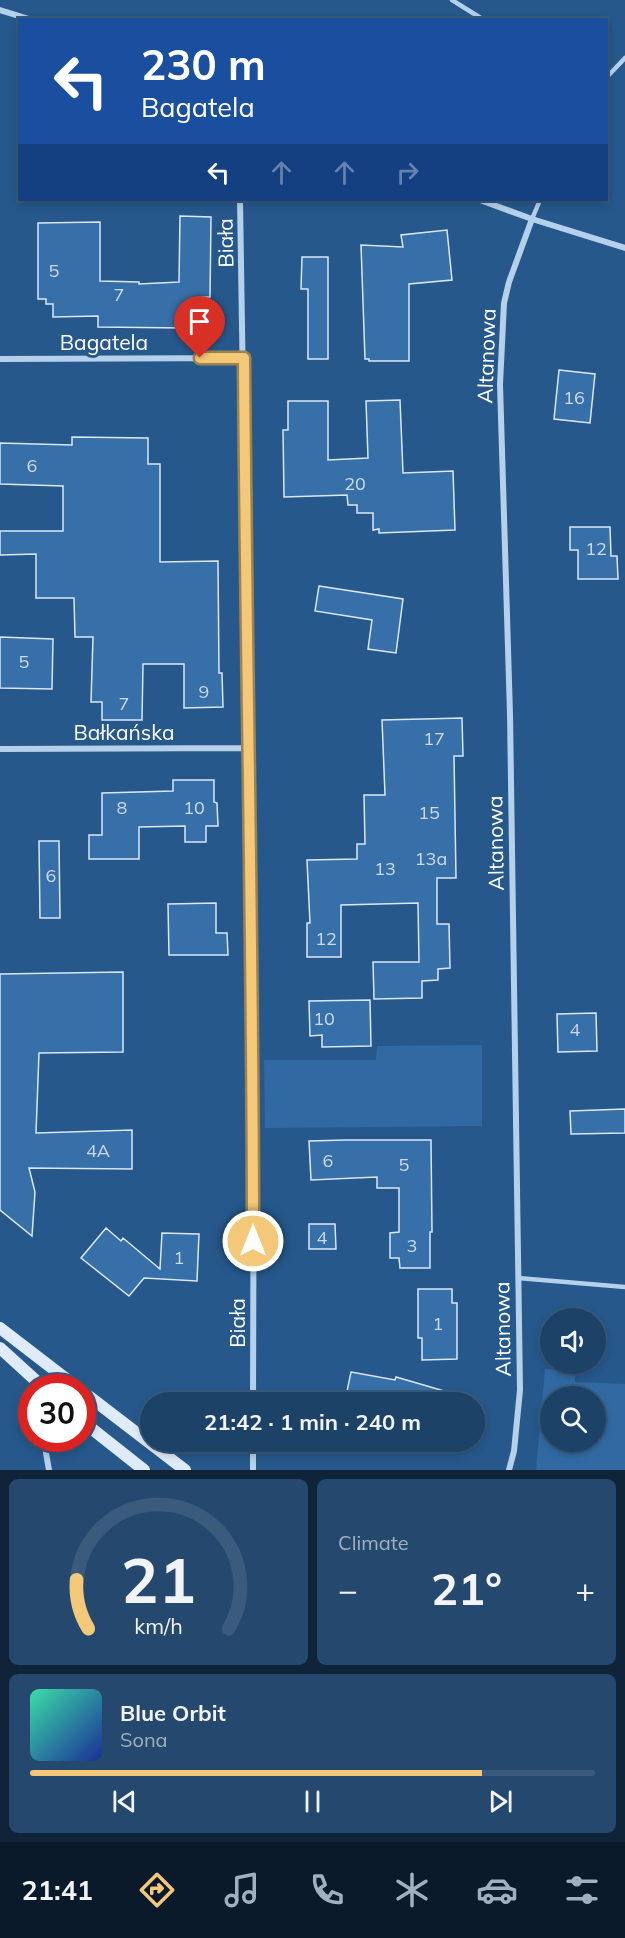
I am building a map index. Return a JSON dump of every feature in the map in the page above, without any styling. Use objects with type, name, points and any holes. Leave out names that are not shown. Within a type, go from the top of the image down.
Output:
[{"type":"main road","points":[[0,1328],[60,1374]]},
{"type":"main road","points":[[0,1348],[29,1374]]},
{"type":"main road","points":[[96,1402],[185,1470]]},
{"type":"main road","points":[[96,1432],[144,1470]]},
{"type":"street","points":[[0,10],[26,18]]},
{"type":"street","name":"Biała","points":[[240,201],[254,1082],[253,1392]]},
{"type":"street","points":[[483,201],[625,248]]},
{"type":"street","name":"Altanowa","points":[[509,1470],[514,1451],[519,1390],[510,726],[500,384],[504,303],[509,282],[532,219]]},
{"type":"street","name":"Bagatela","points":[[0,359],[244,358]]},
{"type":"street","name":"Bałkańska","points":[[0,749],[248,748]]},
{"type":"street","points":[[46,1452],[50,1470]]},
{"type":"street","points":[[253,1452],[253,1470]]},
{"type":"lane","points":[[452,0],[481,18]]},
{"type":"lane","points":[[608,76],[625,58]]},
{"type":"lane","points":[[532,219],[540,201]]},
{"type":"lane","points":[[518,1278],[625,1287]]},
{"type":"shaded area","points":[[482,1045],[482,1126],[265,1128],[264,1060],[376,1060],[377,1046]]},
{"type":"shaded area","points":[[545,1374],[575,1374],[575,1382],[625,1384],[625,1470],[536,1470],[540,1425],[540,1452],[606,1452],[606,1386],[543,1386]]},
{"type":"building","points":[[180,216],[211,217],[210,297],[199,297],[198,339],[184,328],[98,327],[98,316],[53,317],[53,304],[46,304],[46,299],[38,299],[38,223],[100,222],[100,281],[139,282],[139,284],[179,282]]},
{"type":"building","points":[[447,230],[452,280],[409,284],[409,361],[369,361],[365,359],[361,245],[403,247],[401,235]]},
{"type":"building","points":[[302,257],[328,257],[328,359],[308,359],[308,289],[301,289]]},
{"type":"building","points":[[559,370],[595,374],[590,423],[554,419]]},
{"type":"building","points":[[400,400],[403,473],[453,471],[455,530],[379,533],[379,529],[373,530],[373,513],[357,513],[357,505],[348,505],[347,495],[284,497],[283,430],[288,430],[288,401],[328,401],[328,460],[368,458],[366,401]]},
{"type":"building","points":[[72,437],[148,438],[148,464],[160,464],[160,562],[218,561],[219,673],[222,673],[223,707],[184,708],[184,664],[143,664],[142,720],[102,720],[102,702],[91,702],[93,637],[75,637],[74,598],[36,598],[36,554],[0,555],[0,531],[63,531],[63,486],[0,484],[0,443],[72,445]]},
{"type":"building","points":[[570,527],[610,527],[611,556],[617,556],[618,579],[578,579],[578,550],[570,550]]},
{"type":"building","points":[[319,586],[403,599],[396,653],[368,649],[372,620],[315,611]]},
{"type":"building","points":[[0,637],[53,639],[52,689],[0,688]]},
{"type":"building","points":[[462,718],[463,756],[454,756],[456,878],[437,878],[437,924],[449,924],[450,968],[438,969],[438,980],[422,981],[422,998],[374,999],[373,962],[419,962],[418,903],[341,905],[341,957],[307,957],[307,923],[310,923],[307,860],[357,859],[357,844],[365,844],[364,795],[385,795],[382,720]]},
{"type":"building","points":[[173,780],[214,780],[214,802],[217,803],[218,826],[206,826],[206,842],[185,842],[185,826],[139,827],[139,859],[89,859],[89,835],[102,835],[102,793],[173,791]]},
{"type":"building","points":[[39,841],[59,841],[60,918],[40,918]]},
{"type":"building","points":[[216,903],[216,933],[227,933],[228,955],[169,955],[168,904]]},
{"type":"building","points":[[123,972],[123,1052],[39,1053],[36,1133],[132,1130],[132,1169],[29,1168],[35,1192],[32,1236],[0,1210],[0,974]]},
{"type":"building","points":[[370,1000],[371,1046],[322,1047],[322,1035],[310,1036],[309,1001]]},
{"type":"building","points":[[596,1013],[597,1051],[558,1052],[557,1014]]},
{"type":"building","points":[[625,1109],[625,1133],[571,1134],[570,1111]]},
{"type":"building","points":[[431,1140],[430,1268],[400,1268],[399,1258],[390,1258],[390,1233],[399,1232],[399,1188],[377,1188],[377,1177],[311,1180],[309,1141]]},
{"type":"building","points":[[309,1224],[335,1224],[336,1249],[309,1249]]},
{"type":"building","points":[[106,1228],[121,1241],[123,1238],[160,1269],[162,1233],[199,1234],[197,1281],[144,1278],[129,1296],[81,1258]]},
{"type":"building","points":[[418,1289],[452,1289],[452,1303],[457,1303],[457,1359],[422,1360],[422,1338],[418,1338]]},
{"type":"building","points":[[351,1372],[395,1380],[396,1377],[448,1392],[347,1392]]},
{"type":"route","points":[[200,358],[244,358],[254,1082],[253,1241]]}]
